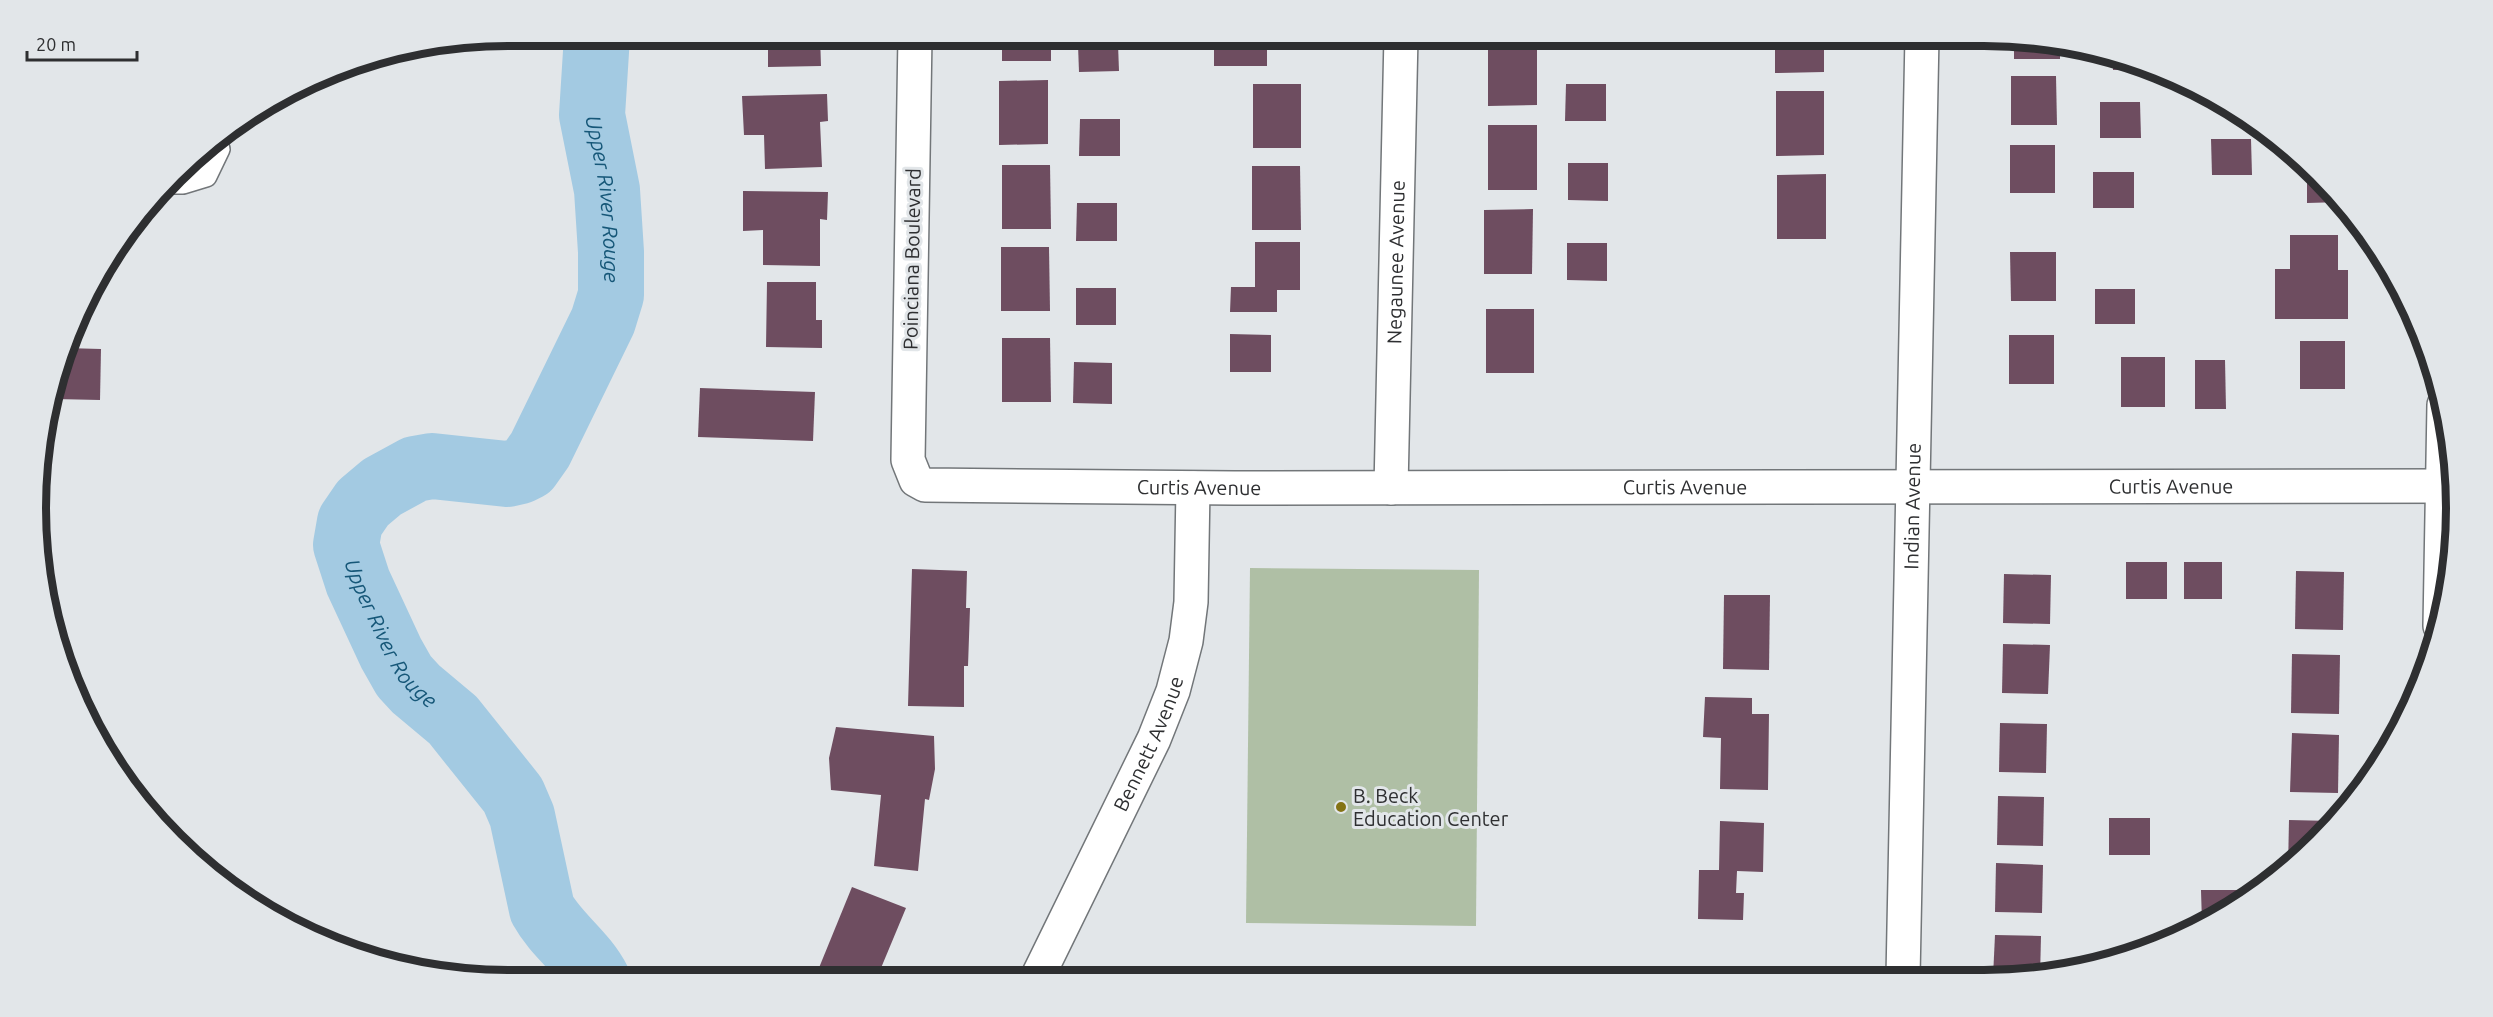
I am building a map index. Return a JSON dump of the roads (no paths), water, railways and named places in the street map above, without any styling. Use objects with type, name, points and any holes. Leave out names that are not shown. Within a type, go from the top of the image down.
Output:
[{"type":"street","name":"Poinciana Boulevard","points":[[915,46],[908,460],[916,480]]},
{"type":"street","name":"Negaunee Avenue","points":[[1391,488],[1401,46]]},
{"type":"street","name":"Indian Avenue","points":[[1903,970],[1922,46]]},
{"type":"street","name":"Curtis Avenue","points":[[916,480],[925,485],[1193,488],[2446,486]]},
{"type":"street","name":"Bennett Avenue","points":[[1041,970],[1154,739],[1173,691],[1186,641],[1191,602],[1193,488]]},
{"type":"street","points":[[2445,550],[2446,533]]},
{"type":"lane","points":[[181,183],[206,176],[219,149]]},
{"type":"waterway","name":"Upper River Rouge","points":[[591,970],[555,928],[542,909],[522,816],[513,795],[453,720],[404,676],[358,582],[346,545],[350,522],[363,503],[382,487],[415,469],[432,466],[507,474],[528,467],[540,450],[603,321],[611,295],[607,190],[592,115],[596,46]]},
{"type":"place","name":"B. Beck Education Center","points":[[1341,807]]}]
